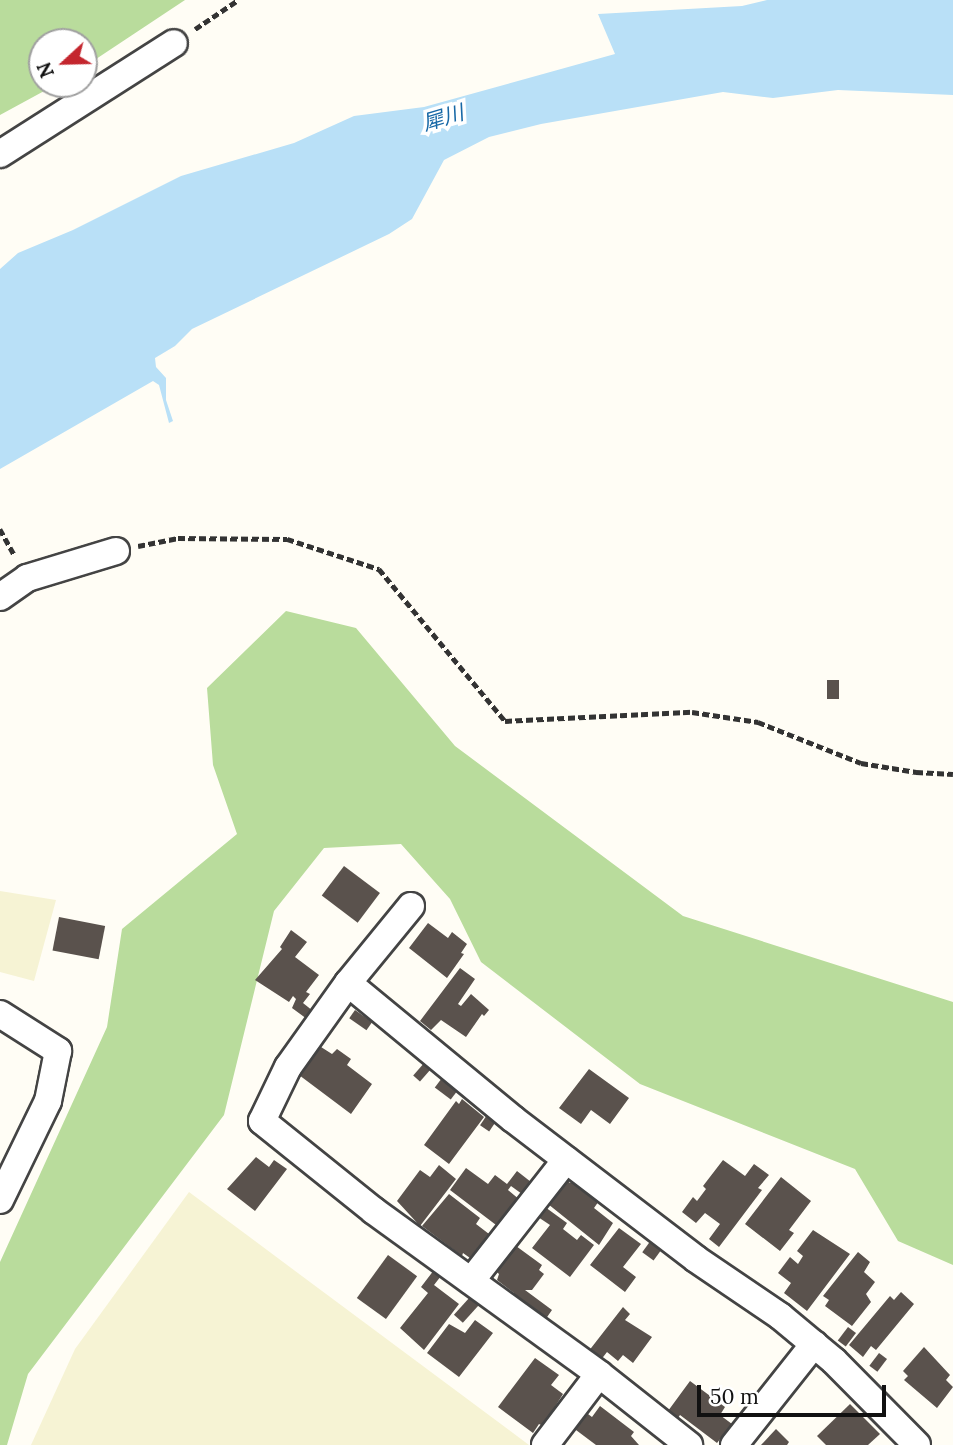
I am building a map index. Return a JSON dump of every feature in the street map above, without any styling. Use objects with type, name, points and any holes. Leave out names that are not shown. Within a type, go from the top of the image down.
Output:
[{"type":"street","points":[[0,154],[174,43]]},
{"type":"street","points":[[0,597],[27,578],[116,551]]},
{"type":"street","points":[[411,906],[348,983],[288,1066],[262,1121],[374,1211],[599,1374],[689,1445]]},
{"type":"street","points":[[348,983],[566,1160],[696,1259],[780,1316],[814,1344],[917,1445]]},
{"type":"street","points":[[0,1014],[58,1051],[48,1101],[0,1200]]},
{"type":"street","points":[[471,1281],[566,1160]]},
{"type":"street","points":[[734,1445],[814,1344]]},
{"type":"street","points":[[545,1445],[599,1374]]},
{"type":"path","points":[[174,43],[237,0]]},
{"type":"path","points":[[116,551],[178,538],[287,539],[379,569],[505,720],[692,712],[758,722],[861,763],[916,772],[953,774]]},
{"type":"shaded area","points":[[0,891],[56,900],[34,981],[0,972]]},
{"type":"shaded area","points":[[189,1192],[529,1445],[31,1445],[75,1349]]},
{"type":"green space","points":[[0,0],[185,0],[98,58],[98,28],[28,28],[28,98],[31,98],[0,115]]},
{"type":"green space","points":[[286,611],[356,628],[455,746],[683,916],[953,1002],[953,1265],[898,1241],[855,1169],[640,1084],[481,962],[450,899],[401,844],[324,848],[274,911],[224,1115],[28,1374],[7,1445],[0,1445],[0,1262],[107,1027],[122,929],[237,834],[213,765],[207,688]]},
{"type":"water","name":"犀川","points":[[767,0],[953,0],[953,95],[838,90],[773,98],[723,92],[541,124],[489,137],[444,160],[412,219],[389,234],[192,329],[175,346],[155,358],[156,367],[166,378],[166,400],[173,421],[169,423],[159,385],[153,381],[0,469],[0,269],[18,253],[73,230],[181,176],[294,143],[354,116],[424,107],[615,54],[598,14],[742,6]]},
{"type":"building","points":[[827,680],[839,680],[839,699],[827,699]]},
{"type":"building","points":[[344,866],[380,893],[358,923],[322,896]]},
{"type":"building","points":[[59,917],[105,926],[99,959],[53,950]]},
{"type":"building","points":[[428,923],[448,938],[452,932],[467,944],[461,953],[464,954],[447,978],[409,948]]},
{"type":"building","points":[[291,930],[307,942],[295,957],[319,975],[306,992],[310,994],[303,1003],[313,1011],[307,1019],[292,1008],[296,999],[293,996],[289,1002],[255,980],[282,949],[280,947]]},
{"type":"building","points":[[460,968],[475,979],[458,1004],[461,1006],[471,994],[489,1010],[484,1016],[482,1014],[466,1037],[441,1020],[431,1030],[420,1021]]},
{"type":"building","points":[[355,1010],[372,1022],[366,1030],[349,1018]]},
{"type":"building","points":[[321,1047],[332,1054],[337,1049],[351,1059],[347,1065],[372,1084],[351,1114],[299,1075]]},
{"type":"building","points":[[425,1062],[432,1068],[420,1081],[413,1076]]},
{"type":"building","points":[[589,1069],[629,1098],[610,1124],[591,1110],[581,1124],[559,1108]]},
{"type":"building","points":[[442,1078],[458,1090],[451,1100],[435,1088]]},
{"type":"building","points":[[462,1099],[484,1117],[449,1164],[424,1145],[456,1101],[459,1104]]},
{"type":"building","points":[[489,1112],[498,1118],[489,1131],[480,1125]]},
{"type":"building","points":[[256,1157],[269,1167],[274,1160],[287,1169],[255,1211],[227,1189]]},
{"type":"building","points":[[723,1160],[745,1176],[754,1164],[769,1175],[758,1188],[762,1190],[719,1247],[709,1239],[720,1224],[705,1213],[696,1223],[682,1212],[693,1197],[697,1201],[706,1189],[703,1186]]},
{"type":"building","points":[[439,1165],[456,1179],[420,1226],[397,1201],[420,1170],[430,1177]]},
{"type":"building","points":[[466,1168],[488,1184],[495,1175],[507,1184],[517,1171],[531,1182],[522,1194],[511,1186],[508,1190],[520,1200],[500,1228],[450,1190]]},
{"type":"building","points":[[781,1177],[811,1201],[789,1230],[794,1233],[780,1251],[745,1224]]},
{"type":"building","points":[[576,1178],[601,1198],[594,1208],[613,1223],[599,1245],[548,1204],[567,1180],[570,1183]]},
{"type":"building","points":[[449,1194],[480,1218],[476,1224],[489,1234],[470,1258],[463,1253],[462,1256],[422,1226]]},
{"type":"building","points":[[545,1207],[567,1223],[563,1229],[577,1240],[581,1235],[594,1245],[570,1277],[532,1248],[550,1225],[538,1217]]},
{"type":"building","points":[[619,1228],[641,1244],[623,1267],[636,1277],[625,1292],[590,1265]]},
{"type":"building","points":[[813,1230],[850,1254],[807,1311],[784,1293],[791,1283],[778,1273],[790,1257],[798,1264],[803,1256],[797,1251]]},
{"type":"building","points":[[654,1236],[665,1244],[654,1260],[642,1252]]},
{"type":"building","points":[[516,1246],[542,1265],[539,1270],[544,1274],[532,1290],[525,1290],[552,1310],[545,1320],[511,1296],[514,1293],[497,1280],[499,1274],[496,1271]]},
{"type":"building","points":[[858,1252],[870,1262],[864,1272],[875,1282],[866,1294],[871,1302],[852,1326],[825,1306],[829,1300],[823,1296]]},
{"type":"building","points":[[388,1255],[417,1276],[386,1319],[357,1298]]},
{"type":"building","points":[[434,1270],[441,1276],[434,1285],[459,1304],[424,1350],[400,1328],[428,1293],[421,1287]]},
{"type":"building","points":[[901,1292],[914,1304],[876,1350],[871,1346],[863,1357],[849,1345],[890,1296],[894,1300]]},
{"type":"building","points":[[470,1297],[479,1305],[463,1323],[454,1315]]},
{"type":"building","points":[[623,1307],[630,1314],[625,1320],[652,1337],[633,1363],[623,1355],[618,1361],[607,1352],[600,1361],[588,1352]]},
{"type":"building","points":[[475,1320],[493,1333],[459,1377],[427,1353],[449,1324],[465,1333]]},
{"type":"building","points":[[848,1327],[856,1333],[846,1347],[838,1341]]},
{"type":"building","points":[[924,1347],[950,1375],[946,1380],[953,1387],[937,1408],[904,1380],[908,1376],[903,1371]]},
{"type":"building","points":[[879,1353],[887,1359],[877,1372],[869,1366]]},
{"type":"building","points":[[535,1358],[559,1375],[551,1385],[563,1394],[543,1426],[539,1424],[533,1433],[498,1407]]},
{"type":"building","points":[[690,1381],[725,1407],[720,1415],[732,1424],[717,1443],[680,1415],[678,1418],[668,1411]]},
{"type":"building","points":[[850,1404],[880,1434],[868,1445],[826,1445],[817,1436]]},
{"type":"building","points":[[600,1406],[634,1432],[631,1436],[639,1445],[596,1445],[572,1427],[584,1411],[592,1417]]},
{"type":"building","points":[[776,1429],[789,1442],[787,1445],[761,1445]]}]
